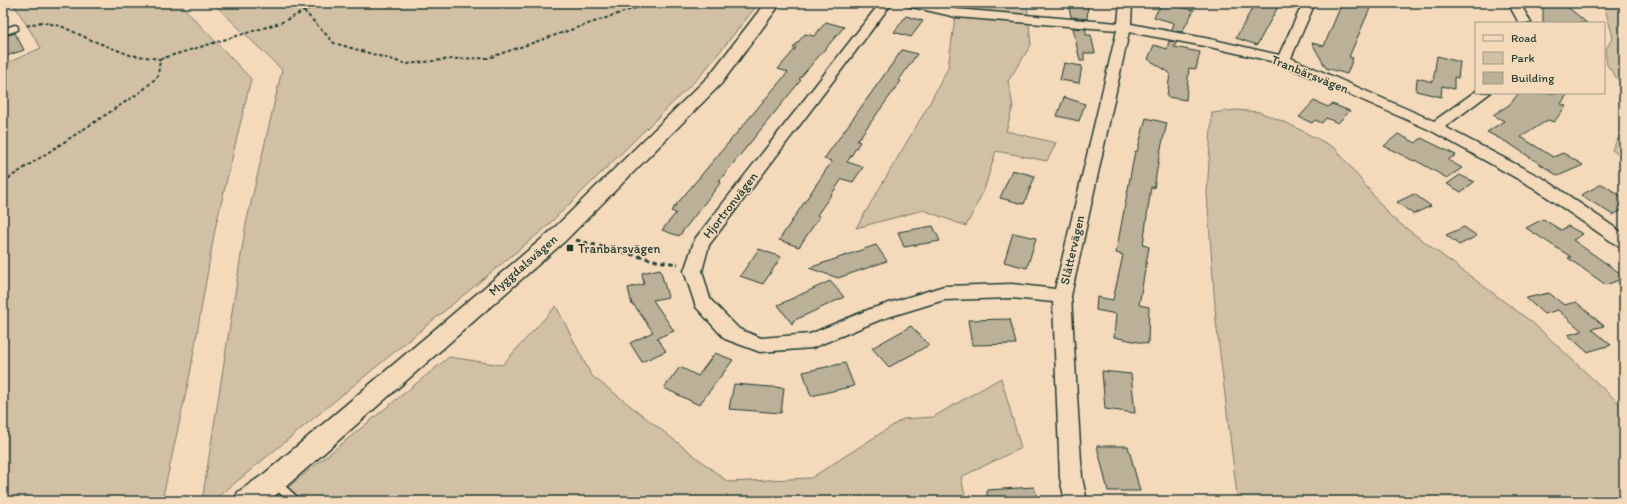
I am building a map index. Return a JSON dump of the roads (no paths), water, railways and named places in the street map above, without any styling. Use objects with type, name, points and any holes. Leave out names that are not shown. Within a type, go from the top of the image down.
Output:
[{"type":"street","name":"Myggdalsvägen","points":[[247,501],[274,482],[558,236],[715,80],[773,3]]},
{"type":"street","name":"Hjortronvägen","points":[[886,3],[700,243],[693,271],[702,302],[732,334],[760,345],[812,341],[876,314],[944,292],[1012,290],[1062,296]]},
{"type":"street","name":"Tranbärsvägen","points":[[912,3],[956,13],[1124,27],[1210,43],[1283,60],[1435,127],[1540,184],[1624,242]]},
{"type":"street","name":"Slåttervägen","points":[[1076,501],[1071,478],[1062,296],[1124,27],[1126,3]]},
{"type":"street","points":[[1283,60],[1309,3]]},
{"type":"street","points":[[1514,3],[1524,22]]},
{"type":"street","points":[[1435,127],[1482,94]]},
{"type":"lane","points":[[3,32],[15,28]]},
{"type":"lane","points":[[274,482],[295,501]]},
{"type":"place","name":"Tranbärsvägen","points":[[570,248]]}]
